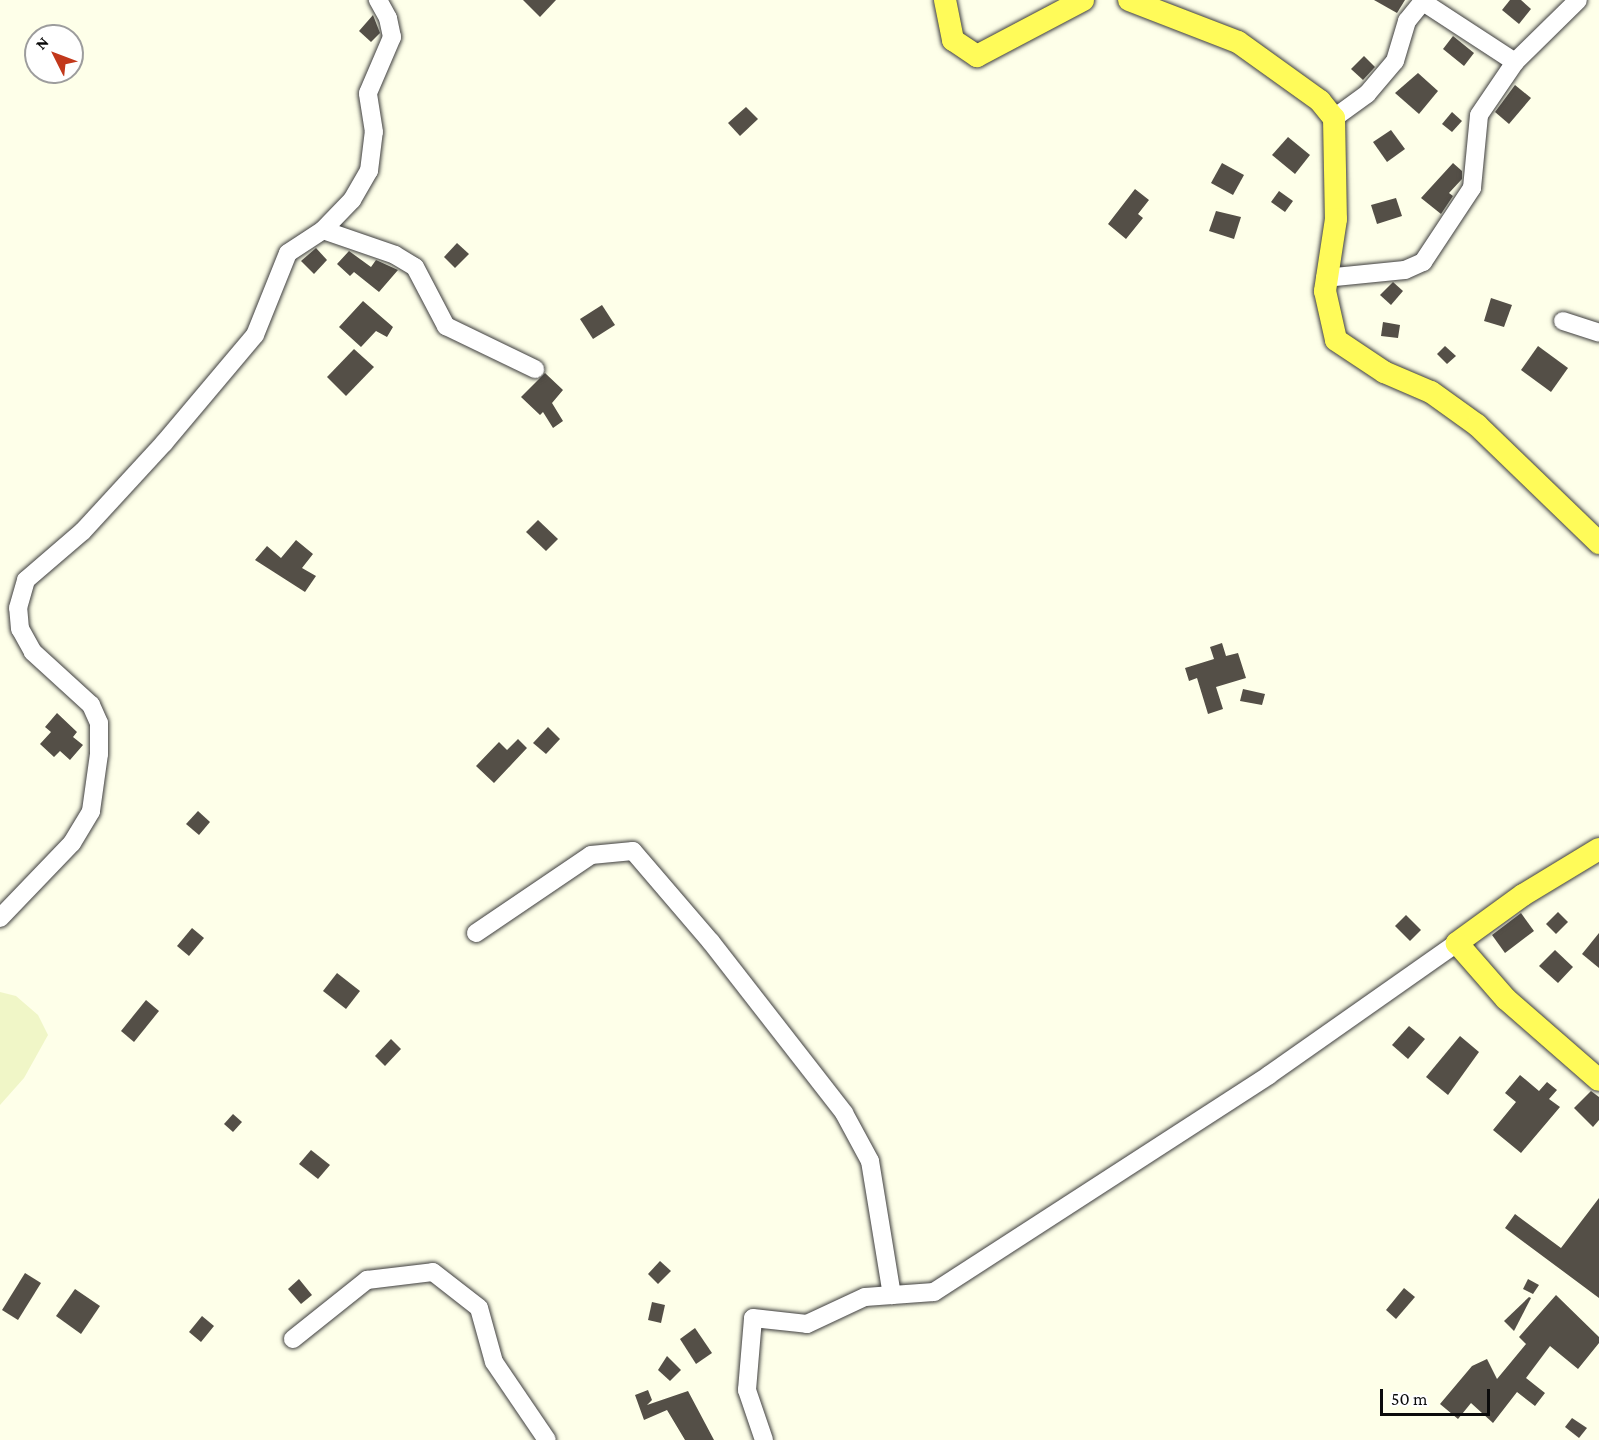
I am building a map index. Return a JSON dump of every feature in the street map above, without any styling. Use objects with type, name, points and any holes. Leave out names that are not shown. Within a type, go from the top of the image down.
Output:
[{"type":"main road","points":[[945,0],[952,40],[977,56],[1083,0]]},
{"type":"main road","points":[[1129,0],[1238,42],[1320,100],[1334,118],[1336,219],[1325,278],[1336,340],[1384,372],[1431,392],[1477,425],[1599,543]]},
{"type":"main road","points":[[1599,849],[1523,895],[1457,943],[1506,999],[1599,1080]]},
{"type":"street","points":[[0,918],[42,878],[77,835],[91,811],[99,754],[99,723],[92,705],[33,652],[20,629],[18,608],[26,580],[83,531],[240,353],[255,335],[288,253],[322,230],[352,200],[369,171],[374,132],[368,93],[392,37],[388,18],[378,0]]},
{"type":"street","points":[[1325,278],[1405,270],[1423,261],[1472,188],[1479,115],[1515,62],[1578,0]]},
{"type":"street","points":[[1334,118],[1366,94],[1395,61],[1407,21],[1424,1],[1515,62]]},
{"type":"street","points":[[322,230],[395,255],[415,267],[446,326],[535,369]]},
{"type":"street","points":[[1563,321],[1599,333]]},
{"type":"street","points":[[476,933],[591,855],[633,851],[711,942],[844,1113],[870,1161],[892,1295]]},
{"type":"street","points":[[764,1440],[747,1390],[753,1318],[807,1324],[865,1297],[934,1292],[1269,1075],[1457,943]]},
{"type":"street","points":[[293,1339],[367,1280],[433,1272],[479,1308],[494,1362],[547,1440]]},
{"type":"green space","points":[[0,992],[16,996],[38,1015],[48,1035],[24,1078],[0,1105]]},
{"type":"building","points":[[523,0],[556,0],[540,17]]},
{"type":"building","points":[[1374,0],[1405,0],[1397,13]]},
{"type":"building","points":[[1510,0],[1521,0],[1531,9],[1519,24],[1502,10]]},
{"type":"building","points":[[373,15],[380,33],[371,42],[359,31]]},
{"type":"building","points":[[1453,36],[1474,53],[1464,66],[1443,49]]},
{"type":"building","points":[[1364,56],[1375,67],[1363,80],[1351,69]]},
{"type":"building","points":[[1418,73],[1438,91],[1419,114],[1395,93]]},
{"type":"building","points":[[1515,85],[1531,98],[1509,124],[1495,112]]},
{"type":"building","points":[[746,107],[758,119],[740,136],[728,123]]},
{"type":"building","points":[[1452,112],[1462,121],[1452,132],[1442,124]]},
{"type":"building","points":[[1391,130],[1405,149],[1387,162],[1373,142]]},
{"type":"building","points":[[1288,137],[1310,155],[1295,174],[1272,155]]},
{"type":"building","points":[[1222,163],[1244,175],[1233,195],[1211,183]]},
{"type":"building","points":[[1453,163],[1462,171],[1462,179],[1449,193],[1453,196],[1441,214],[1421,198]]},
{"type":"building","points":[[1135,189],[1149,200],[1138,214],[1143,218],[1126,239],[1108,224]]},
{"type":"building","points":[[1279,191],[1293,201],[1285,212],[1271,202]]},
{"type":"building","points":[[1396,198],[1402,216],[1377,224],[1371,205]]},
{"type":"building","points":[[1216,211],[1241,217],[1234,239],[1209,231]]},
{"type":"building","points":[[457,243],[469,254],[455,268],[444,257]]},
{"type":"building","points":[[316,248],[327,260],[314,274],[301,261]]},
{"type":"building","points":[[349,251],[371,267],[376,260],[398,270],[379,292],[354,272],[350,276],[337,264]]},
{"type":"building","points":[[1393,282],[1403,291],[1391,305],[1380,295]]},
{"type":"building","points":[[1491,298],[1512,305],[1504,327],[1484,321]]},
{"type":"building","points":[[363,301],[393,327],[387,337],[376,331],[361,347],[339,327]]},
{"type":"building","points":[[602,305],[615,325],[593,339],[580,319]]},
{"type":"building","points":[[1383,322],[1400,325],[1398,338],[1381,336]]},
{"type":"building","points":[[1445,346],[1456,356],[1447,364],[1437,354]]},
{"type":"building","points":[[1538,346],[1568,368],[1551,392],[1521,370]]},
{"type":"building","points":[[354,349],[374,367],[346,396],[327,377]]},
{"type":"building","points":[[545,373],[563,390],[552,403],[563,421],[553,428],[543,412],[540,415],[521,397]]},
{"type":"building","points":[[538,520],[558,539],[546,551],[526,532]]},
{"type":"building","points":[[296,540],[313,554],[302,568],[316,576],[305,592],[255,560],[267,546],[281,558]]},
{"type":"building","points":[[1222,643],[1226,656],[1238,653],[1246,678],[1216,687],[1223,709],[1208,714],[1197,678],[1189,681],[1185,668],[1214,659],[1210,647]]},
{"type":"building","points":[[1243,689],[1265,694],[1262,705],[1240,701]]},
{"type":"building","points":[[57,713],[77,732],[73,737],[83,745],[70,760],[60,751],[54,757],[40,744],[51,732],[45,727]]},
{"type":"building","points":[[548,727],[560,739],[546,754],[533,743]]},
{"type":"building","points":[[518,739],[527,748],[494,783],[476,766],[499,742],[507,750]]},
{"type":"building","points":[[198,811],[210,822],[199,835],[186,824]]},
{"type":"building","points":[[1558,912],[1568,922],[1556,934],[1546,924]]},
{"type":"building","points":[[1521,913],[1534,931],[1505,953],[1492,935]]},
{"type":"building","points":[[1406,915],[1421,930],[1410,941],[1395,926]]},
{"type":"building","points":[[192,928],[204,938],[189,956],[177,946]]},
{"type":"building","points":[[1599,933],[1599,968],[1582,954]]},
{"type":"building","points":[[1555,950],[1573,967],[1558,983],[1539,966]]},
{"type":"building","points":[[337,973],[360,991],[346,1009],[323,991]]},
{"type":"building","points":[[146,1000],[159,1011],[134,1042],[121,1031]]},
{"type":"building","points":[[1409,1026],[1425,1039],[1408,1059],[1392,1045]]},
{"type":"building","points":[[1460,1036],[1479,1052],[1448,1095],[1426,1077]]},
{"type":"building","points":[[391,1039],[401,1049],[385,1066],[375,1056]]},
{"type":"building","points":[[1520,1075],[1539,1091],[1547,1082],[1557,1090],[1549,1099],[1560,1107],[1521,1153],[1493,1130],[1516,1102],[1505,1093]]},
{"type":"building","points":[[1591,1091],[1599,1097],[1599,1120],[1593,1127],[1574,1108]]},
{"type":"building","points":[[233,1114],[242,1122],[233,1132],[224,1124]]},
{"type":"building","points":[[311,1150],[330,1165],[318,1179],[299,1164]]},
{"type":"building","points":[[1599,1198],[1599,1298],[1505,1228],[1515,1214],[1561,1248]]},
{"type":"building","points":[[660,1261],[671,1271],[658,1284],[648,1274]]},
{"type":"building","points":[[25,1273],[41,1283],[18,1320],[2,1310]]},
{"type":"building","points":[[299,1279],[312,1295],[301,1304],[288,1289]]},
{"type":"building","points":[[1528,1279],[1539,1285],[1533,1294],[1523,1289]]},
{"type":"building","points":[[1404,1288],[1415,1297],[1396,1319],[1386,1310]]},
{"type":"building","points":[[75,1289],[100,1306],[81,1334],[56,1316]]},
{"type":"building","points":[[1556,1295],[1599,1337],[1599,1343],[1578,1369],[1550,1346],[1526,1378],[1545,1393],[1535,1406],[1517,1392],[1493,1423],[1471,1403],[1458,1419],[1440,1404],[1472,1366],[1487,1359],[1497,1379],[1526,1344],[1519,1337]]},
{"type":"building","points":[[1529,1297],[1531,1298],[1514,1331],[1504,1321]]},
{"type":"building","points":[[652,1302],[665,1305],[661,1323],[648,1320]]},
{"type":"building","points":[[202,1316],[214,1326],[201,1342],[189,1332]]},
{"type":"building","points":[[695,1328],[712,1353],[696,1364],[680,1339]]},
{"type":"building","points":[[667,1356],[681,1370],[670,1381],[658,1370]]},
{"type":"building","points":[[648,1390],[652,1400],[647,1405],[688,1391],[714,1440],[685,1440],[667,1410],[644,1420],[635,1395]]},
{"type":"building","points":[[1572,1418],[1587,1428],[1579,1438],[1565,1427]]}]
